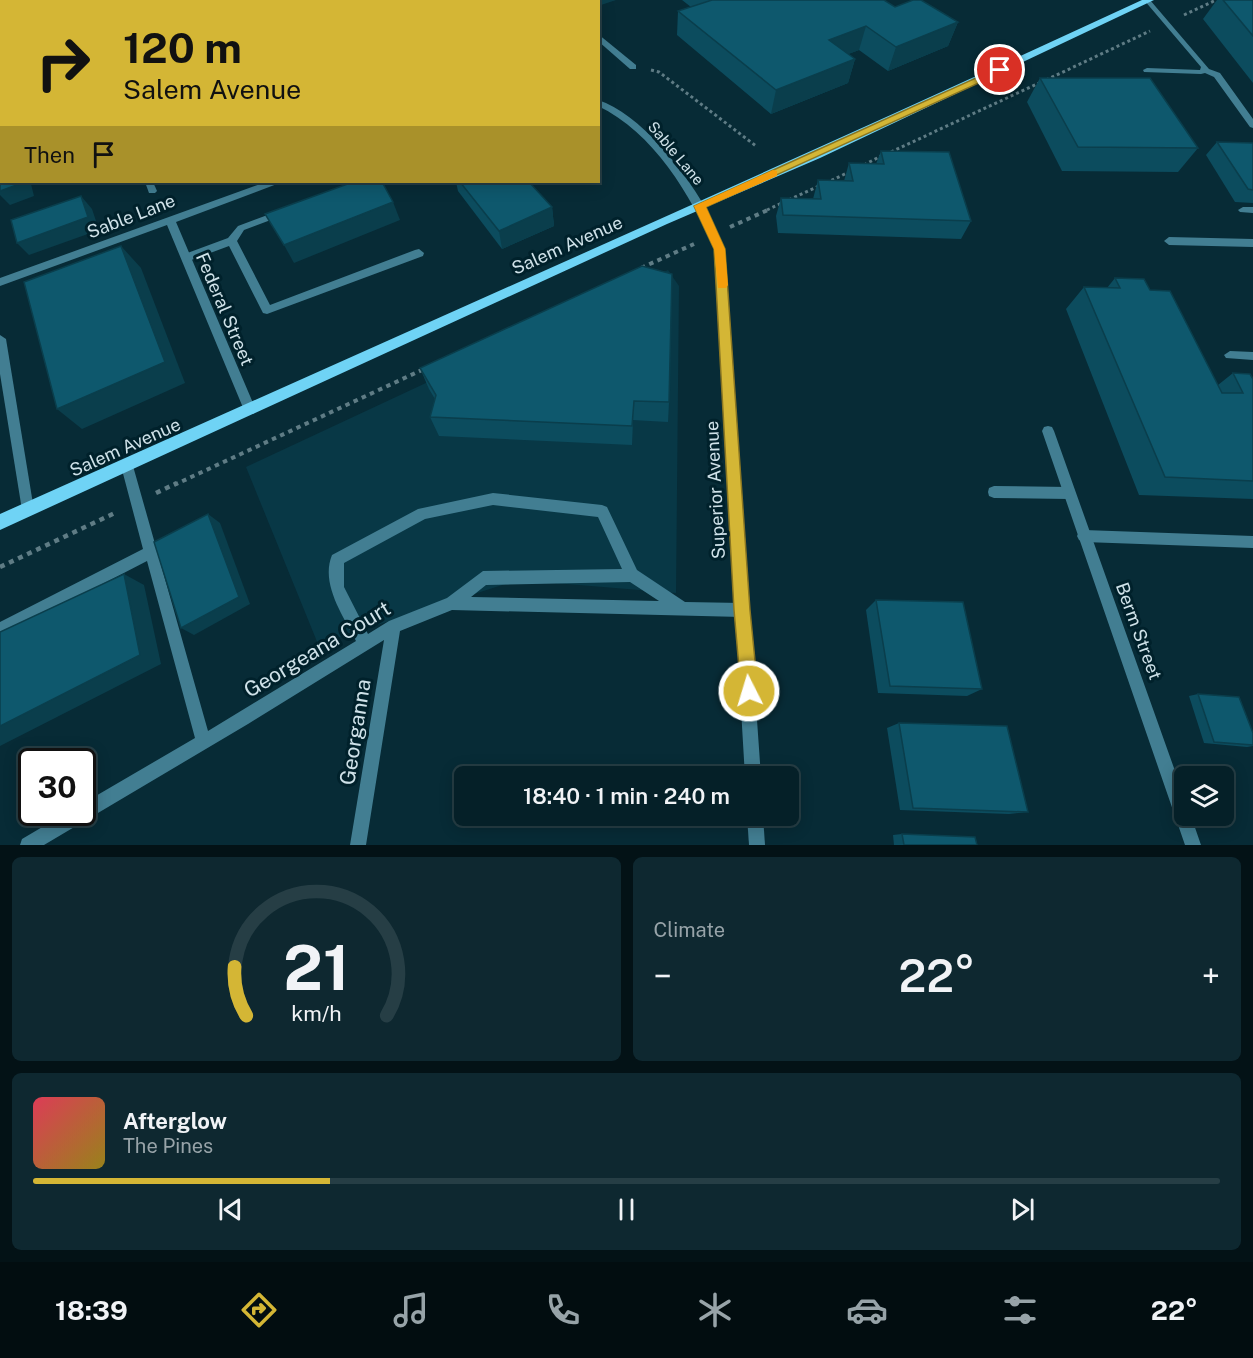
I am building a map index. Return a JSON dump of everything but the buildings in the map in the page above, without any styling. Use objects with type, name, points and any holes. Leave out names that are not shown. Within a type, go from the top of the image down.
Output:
[{"type":"main road","name":"Salem Avenue","points":[[0,522],[933,102],[1142,1]]},
{"type":"street","points":[[1142,1],[1167,23],[1205,67],[1205,70]]},
{"type":"street","points":[[600,38],[633,67]]},
{"type":"street","points":[[1147,70],[1205,70],[1217,75],[1253,125]]},
{"type":"street","name":"Sable Lane","points":[[600,103],[610,106],[650,140],[699,206]]},
{"type":"street","name":"Sable Lane","points":[[0,282],[271,183]]},
{"type":"street","name":"Superior Avenue","points":[[699,206],[719,249],[752,766]]},
{"type":"street","points":[[186,258],[231,241],[241,228],[294,209]]},
{"type":"street","name":"Federal Street","points":[[170,220],[250,410]]},
{"type":"street","points":[[231,241],[267,310],[419,252]]},
{"type":"street","points":[[1169,241],[1253,243]]},
{"type":"street","points":[[0,339],[28,510]]},
{"type":"street","points":[[1230,355],[1253,356]]},
{"type":"street","name":"Berm Street","points":[[1048,431],[1193,845]]},
{"type":"street","points":[[127,466],[204,742]]},
{"type":"street","points":[[994,492],[1069,493]]},
{"type":"street","points":[[365,644],[337,588],[337,560],[423,513],[493,499],[602,511],[632,574],[683,609]]},
{"type":"street","points":[[1084,536],[1253,542]]},
{"type":"street","points":[[0,630],[151,552]]},
{"type":"street","points":[[452,603],[483,578],[632,574]]},
{"type":"street","name":"Georgeana Court","points":[[96,805],[394,626],[452,603],[742,610]]},
{"type":"street","name":"Georganna","points":[[358,845],[394,626]]},
{"type":"street","name":"Georgeana Court","points":[[28,845],[60,826]]},
{"type":"street","points":[[756,826],[757,845]]},
{"type":"path","points":[[632,273],[1216,0]]},
{"type":"path","points":[[633,67],[659,72],[756,146]]},
{"type":"path","points":[[0,567],[428,368]]},
{"type":"shaded area","points":[[668,270],[679,286],[676,593],[518,580],[318,644],[246,467]]},
{"type":"slow traffic","points":[[722,285],[719,249],[699,206],[773,174]]},
{"type":"route","points":[[749,691],[719,249],[699,206],[1000,70]]}]
